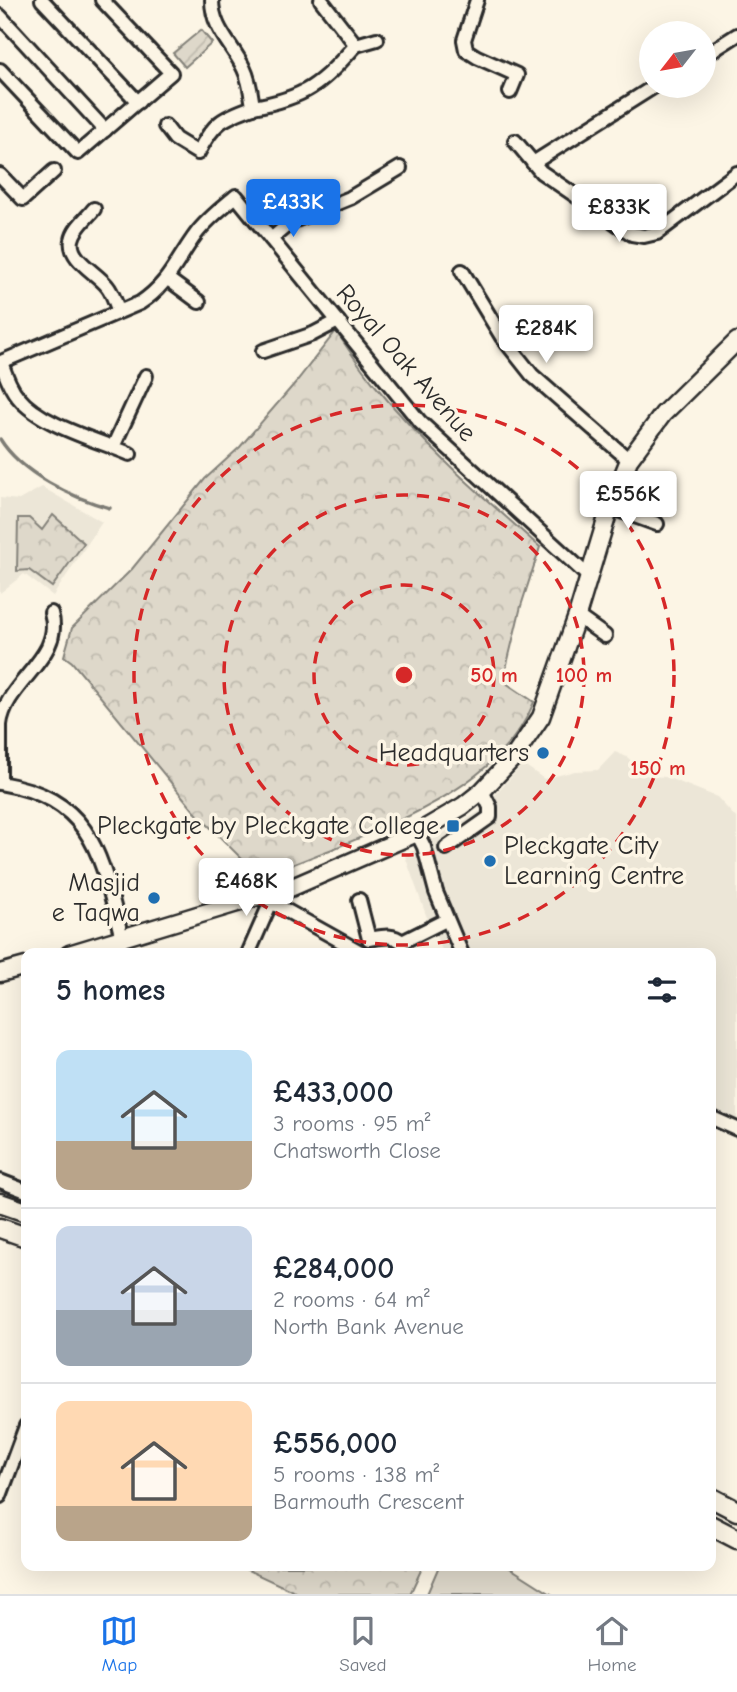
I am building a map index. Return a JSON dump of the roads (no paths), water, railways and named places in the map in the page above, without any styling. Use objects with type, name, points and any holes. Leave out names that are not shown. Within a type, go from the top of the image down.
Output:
[{"type":"highway","points":[[0,1203],[21,1210]]},
{"type":"highway","points":[[0,1228],[21,1235]]},
{"type":"highway","points":[[716,1500],[737,1511]]},
{"type":"highway","points":[[716,1528],[737,1539]]},
{"type":"main road","points":[[90,948],[257,897],[273,899],[417,833],[463,806],[482,791],[513,758],[541,717],[577,616],[587,575],[610,507],[629,460],[663,414],[737,341]]},
{"type":"main road","points":[[0,974],[21,968]]},
{"type":"street","points":[[41,0],[138,102]]},
{"type":"street","points":[[0,70],[78,153],[171,73],[102,0]]},
{"type":"street","points":[[212,0],[216,26],[244,69],[251,88],[253,107]]},
{"type":"street","points":[[321,0],[356,44]]},
{"type":"street","points":[[477,0],[464,40],[466,50],[517,75],[510,92]]},
{"type":"street","points":[[0,16],[105,130]]},
{"type":"street","points":[[716,48],[737,35]]},
{"type":"street","points":[[165,126],[175,139],[198,153],[211,131],[229,115],[294,98],[314,87],[356,44],[377,39]]},
{"type":"street","points":[[533,163],[639,96]]},
{"type":"street","points":[[515,141],[533,163],[562,188],[632,234],[644,236],[657,233],[737,173]]},
{"type":"street","points":[[271,239],[291,222],[350,198],[400,168]]},
{"type":"street","points":[[0,175],[23,199],[54,171]]},
{"type":"street","name":"Royal Oak Avenue","points":[[168,279],[195,235],[214,214],[236,196],[421,422],[587,575]]},
{"type":"street","points":[[94,209],[76,230],[71,241],[73,251],[80,262],[97,274],[110,289],[119,311]]},
{"type":"street","points":[[463,271],[502,337],[532,374],[629,460]]},
{"type":"street","points":[[130,454],[43,419],[16,396],[0,362],[140,303],[168,279],[199,302]]},
{"type":"street","points":[[263,351],[313,334],[338,321]]},
{"type":"street","points":[[113,447],[146,376]]},
{"type":"street","points":[[610,507],[657,524]]},
{"type":"street","points":[[51,612],[55,625],[52,636],[41,657],[1,713],[0,783],[26,788],[55,800],[85,828],[103,866],[122,938]]},
{"type":"street","points":[[577,616],[605,636]]},
{"type":"street","points":[[446,848],[490,817],[490,807],[482,791]]},
{"type":"street","points":[[417,833],[424,847],[436,892],[459,948]]},
{"type":"street","points":[[251,948],[273,899],[354,948]]},
{"type":"street","points":[[359,900],[369,939],[390,936],[401,942],[446,919]]},
{"type":"street","points":[[716,1120],[737,1129]]},
{"type":"street","points":[[0,1181],[21,1189]]},
{"type":"street","points":[[0,1496],[21,1439]]},
{"type":"waterway","points":[[0,439],[9,451],[34,473],[64,491],[110,508]]},
{"type":"place","name":"Headquarters","points":[[543,753]]},
{"type":"place","name":"Pleckgate by Pleckgate College","points":[[453,826]]},
{"type":"place","name":"Pleckgate City Learning Centre","points":[[490,861]]},
{"type":"place","name":"Masjid e Taqwa","points":[[154,898]]}]
